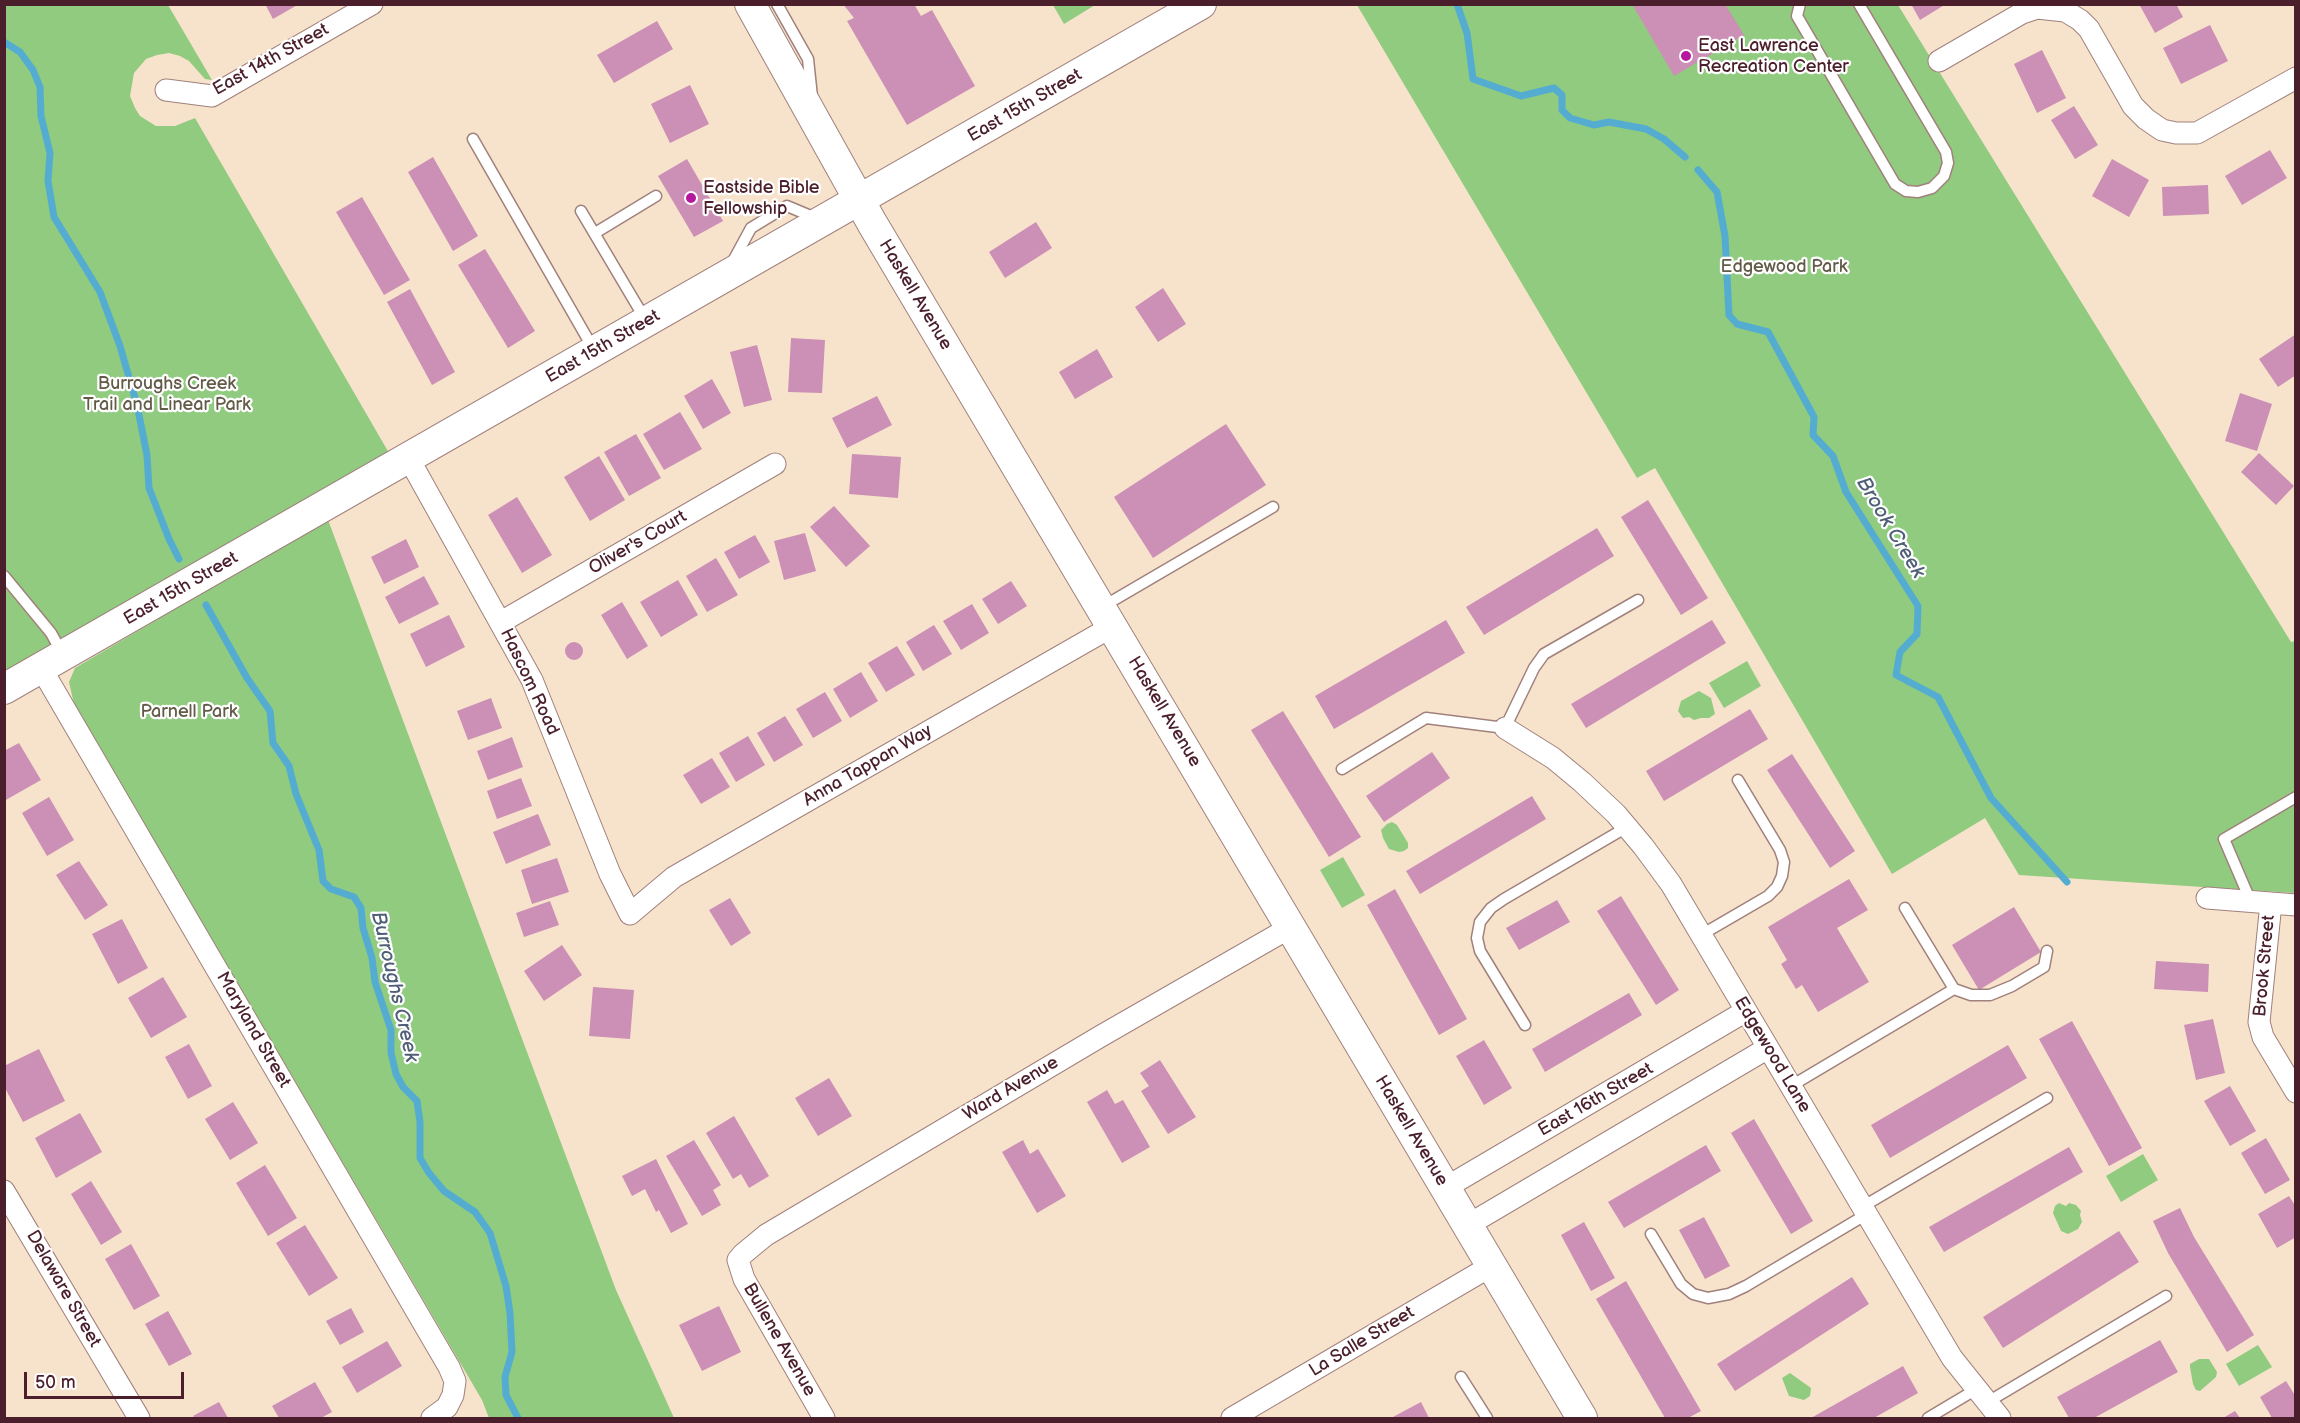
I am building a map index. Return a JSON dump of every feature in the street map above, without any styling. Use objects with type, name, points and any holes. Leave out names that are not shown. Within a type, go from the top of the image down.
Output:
[{"type":"main road","name":"Haskell Avenue","points":[[750,4],[860,200],[1468,1225],[1576,1416]]},
{"type":"main road","name":"East 15th Street","points":[[4,689],[1201,4]]},
{"type":"street","name":"East 14th Street","points":[[166,90],[212,96],[372,4]]},
{"type":"street","points":[[1939,61],[2022,13],[2037,8],[2065,10],[2089,29],[2133,106],[2162,130],[2176,133],[2197,133],[2295,78]]},
{"type":"street","name":"Hascom Road","points":[[409,459],[532,680],[610,874],[630,914]]},
{"type":"street","name":"Oliver's Court","points":[[501,622],[775,464]]},
{"type":"street","name":"Anna Tappan Way","points":[[630,914],[674,877],[1107,616]]},
{"type":"street","name":"Maryland Street","points":[[52,662],[449,1367],[455,1381],[453,1395],[447,1407],[432,1419]]},
{"type":"street","name":"Edgewood Lane","points":[[1505,728],[1553,758],[1582,782],[1627,827],[1671,884],[1952,1359],[1987,1404]]},
{"type":"street","points":[[2207,898],[2295,905]]},
{"type":"street","name":"Brook Street","points":[[2261,902],[2259,1022],[2263,1037],[2295,1092]]},
{"type":"street","name":"Ward Avenue","points":[[738,1260],[750,1246],[776,1229],[1101,1035],[1291,927]]},
{"type":"street","name":"East 16th Street","points":[[1445,1188],[1746,1011]]},
{"type":"street","points":[[1468,1225],[1768,1047]]},
{"type":"street","name":"Delaware Street","points":[[4,1191],[139,1419]]},
{"type":"street","name":"Bullene Avenue","points":[[738,1260],[744,1279],[824,1419]]},
{"type":"street","name":"La Salle Street","points":[[1232,1419],[1491,1266]]},
{"type":"lane","points":[[777,4],[808,59],[815,121]]},
{"type":"lane","points":[[1800,4],[1797,16],[1895,184],[1906,190],[1918,192],[1932,188],[1944,176],[1948,164],[1946,152],[1859,4]]},
{"type":"lane","points":[[473,139],[595,352]]},
{"type":"lane","points":[[594,233],[656,196]]},
{"type":"lane","points":[[581,211],[646,322]]},
{"type":"lane","points":[[1107,616],[1273,507]]},
{"type":"lane","points":[[4,576],[51,633],[52,662]]},
{"type":"lane","points":[[1342,770],[1426,718],[1505,728],[1534,668],[1544,654],[1638,600]]},
{"type":"lane","points":[[1701,935],[1768,896],[1777,887],[1782,876],[1784,862],[1780,850],[1738,780]]},
{"type":"lane","points":[[2261,902],[2224,839],[2295,797]]},
{"type":"lane","points":[[1525,1025],[1480,951],[1477,938],[1480,922],[1491,908],[1504,899],[1627,827]]},
{"type":"lane","points":[[1905,908],[1954,989],[1971,995],[1990,995],[2012,986],[2044,967],[2047,951]]},
{"type":"lane","points":[[1791,1086],[1954,989]]},
{"type":"lane","points":[[1651,1234],[1681,1284],[1693,1294],[1708,1298],[1728,1294],[1746,1286],[2047,1098]]},
{"type":"lane","points":[[1928,1419],[1987,1404],[2166,1296]]},
{"type":"lane","points":[[1461,1377],[1487,1419]]},
{"type":"green space","name":"Burroughs Creek Trail and Linear Park","points":[[5,5],[168,5],[212,80],[205,79],[189,61],[180,56],[169,53],[146,59],[134,73],[130,96],[135,108],[140,116],[156,126],[175,126],[195,118],[389,453],[318,493],[616,1290],[674,1418],[489,1418],[482,1400],[74,704],[69,682],[75,668],[238,572],[228,545],[5,673]]},
{"type":"green space","points":[[1053,5],[1095,5],[1064,24]]},
{"type":"green space","name":"Edgewood Park","points":[[1357,5],[1898,5],[2291,642],[2295,641],[2295,893],[2019,875],[1985,818],[1892,874],[1655,468],[1637,478]]},
{"type":"green space","points":[[1747,661],[1761,686],[1724,708],[1709,683]]},
{"type":"green space","points":[[1699,691],[1711,698],[1715,714],[1709,718],[1694,720],[1689,717],[1683,718],[1678,711],[1681,701]]},
{"type":"green space","points":[[1392,822],[1397,825],[1408,843],[1408,848],[1404,851],[1389,849],[1383,838],[1381,830]]},
{"type":"green space","points":[[1343,857],[1365,895],[1342,908],[1320,870]]},
{"type":"green space","points":[[2143,1154],[2158,1180],[2121,1202],[2106,1176]]},
{"type":"green space","points":[[2059,1203],[2066,1206],[2069,1203],[2076,1205],[2081,1211],[2082,1222],[2078,1229],[2068,1234],[2061,1231],[2053,1213],[2055,1206]]},
{"type":"green space","points":[[2258,1345],[2272,1367],[2239,1386],[2226,1364]]},
{"type":"green space","points":[[2199,1359],[2209,1359],[2217,1372],[2216,1377],[2200,1391],[2196,1390],[2193,1384],[2190,1367],[2190,1364]]},
{"type":"green space","points":[[1790,1373],[1811,1388],[1810,1396],[1804,1400],[1789,1396],[1782,1378]]},
{"type":"building","points":[[265,4],[299,4],[273,19]]},
{"type":"building","points":[[843,4],[914,4],[921,16],[932,10],[975,86],[907,125],[847,21],[854,18]]},
{"type":"building","name":"East Lawrence Recreation Center","points":[[1632,4],[1725,4],[1744,35],[1674,76]]},
{"type":"building","points":[[1911,4],[1946,4],[1920,20]]},
{"type":"building","points":[[2139,4],[2176,4],[2183,17],[2155,33]]},
{"type":"building","points":[[657,21],[673,49],[614,83],[597,55]]},
{"type":"building","points":[[2210,25],[2228,61],[2181,84],[2163,48]]},
{"type":"building","points":[[2042,50],[2066,98],[2037,113],[2014,64]]},
{"type":"building","points":[[690,85],[709,124],[670,143],[651,104]]},
{"type":"building","points":[[2074,106],[2098,145],[2075,159],[2051,120]]},
{"type":"building","points":[[2270,150],[2287,178],[2242,205],[2225,176]]},
{"type":"building","points":[[433,157],[478,236],[453,251],[408,172]]},
{"type":"building","name":"Eastside Bible Fellowship","points":[[687,159],[723,221],[694,237],[658,176]]},
{"type":"building","points":[[2112,159],[2149,180],[2129,217],[2092,196]]},
{"type":"building","points":[[2208,185],[2209,214],[2163,216],[2162,187]]},
{"type":"building","points":[[362,197],[410,280],[384,295],[336,212]]},
{"type":"building","points":[[1036,222],[1052,248],[1005,278],[989,252]]},
{"type":"building","points":[[485,249],[535,331],[508,348],[458,265]]},
{"type":"building","points":[[1163,288],[1186,324],[1158,342],[1135,307]]},
{"type":"building","points":[[410,289],[455,372],[432,385],[387,302]]},
{"type":"building","points":[[2296,334],[2296,375],[2278,387],[2259,359]]},
{"type":"building","points":[[791,338],[825,340],[822,393],[788,392]]},
{"type":"building","points":[[757,345],[772,400],[744,407],[730,352]]},
{"type":"building","points":[[1097,349],[1113,377],[1075,399],[1059,372]]},
{"type":"building","points":[[712,379],[731,413],[703,429],[684,396]]},
{"type":"building","points":[[2240,393],[2272,404],[2257,451],[2225,441]]},
{"type":"building","points":[[877,396],[892,425],[847,448],[832,418]]},
{"type":"building","points":[[680,412],[702,449],[664,470],[643,434]]},
{"type":"building","points":[[1226,424],[1266,485],[1153,558],[1114,497]]},
{"type":"building","points":[[636,434],[661,478],[629,496],[604,452]]},
{"type":"building","points":[[2259,453],[2294,486],[2276,505],[2241,472]]},
{"type":"building","points":[[852,454],[901,457],[898,498],[849,494]]},
{"type":"building","points":[[599,456],[625,500],[590,521],[564,477]]},
{"type":"building","points":[[517,497],[552,555],[522,573],[488,515]]},
{"type":"building","points":[[1648,500],[1708,598],[1681,615],[1621,517]]},
{"type":"building","points":[[834,506],[870,546],[846,567],[810,527]]},
{"type":"building","points":[[1597,528],[1614,556],[1484,635],[1466,607]]},
{"type":"building","points":[[805,533],[816,571],[784,580],[774,541]]},
{"type":"building","points":[[755,535],[770,562],[739,579],[724,552]]},
{"type":"building","points":[[406,539],[419,567],[384,584],[371,557]]},
{"type":"building","points":[[716,558],[738,595],[707,612],[686,576]]},
{"type":"building","points":[[424,576],[439,604],[399,624],[385,597]]},
{"type":"building","points":[[678,580],[698,615],[661,637],[640,602]]},
{"type":"building","points":[[1011,581],[1027,606],[998,624],[982,599]]},
{"type":"building","points":[[622,602],[648,646],[627,659],[601,615]]},
{"type":"building","points":[[972,604],[989,633],[961,650],[943,621]]},
{"type":"building","points":[[449,615],[465,647],[426,667],[410,634]]},
{"type":"building","points":[[1446,620],[1465,653],[1334,729],[1315,696]]},
{"type":"building","points":[[1712,620],[1726,643],[1586,728],[1571,704]]},
{"type":"building","points":[[934,625],[952,654],[923,671],[906,642]]},
{"type":"building","points":[[574,642],[580,645],[583,651],[580,657],[574,660],[568,657],[565,651],[568,645]]},
{"type":"building","points":[[897,646],[915,675],[886,692],[868,663]]},
{"type":"building","points":[[861,672],[878,701],[850,718],[833,689]]},
{"type":"building","points":[[825,692],[842,721],[813,738],[796,709]]},
{"type":"building","points":[[491,698],[502,728],[468,740],[457,711]]},
{"type":"building","points":[[1750,709],[1768,739],[1664,801],[1646,771]]},
{"type":"building","points":[[1283,711],[1361,837],[1329,857],[1251,730]]},
{"type":"building","points":[[785,716],[803,745],[774,762],[757,733]]},
{"type":"building","points":[[748,736],[765,765],[736,782],[719,753]]},
{"type":"building","points":[[512,737],[523,767],[488,780],[477,751]]},
{"type":"building","points":[[19,743],[41,780],[4,801],[4,751]]},
{"type":"building","points":[[1432,752],[1450,778],[1384,822],[1366,796]]},
{"type":"building","points":[[1792,754],[1855,851],[1830,868],[1767,770]]},
{"type":"building","points":[[712,758],[730,787],[701,804],[683,775]]},
{"type":"building","points":[[521,778],[532,806],[497,819],[487,791]]},
{"type":"building","points":[[1532,796],[1546,819],[1420,894],[1406,871]]},
{"type":"building","points":[[49,797],[74,840],[47,856],[22,813]]},
{"type":"building","points":[[538,814],[551,845],[506,864],[493,832]]},
{"type":"building","points":[[557,858],[569,892],[532,904],[521,870]]},
{"type":"building","points":[[79,861],[108,905],[85,920],[56,875]]},
{"type":"building","points":[[1849,879],[1868,910],[1837,928],[1869,982],[1818,1012],[1802,985],[1796,989],[1781,964],[1787,960],[1768,927]]},
{"type":"building","points":[[1395,889],[1467,1019],[1439,1035],[1367,905]]},
{"type":"building","points":[[1621,896],[1679,990],[1656,1005],[1597,911]]},
{"type":"building","points":[[730,898],[751,933],[731,946],[709,910]]},
{"type":"building","points":[[1557,900],[1570,922],[1519,950],[1506,928]]},
{"type":"building","points":[[550,901],[559,925],[524,937],[516,913]]},
{"type":"building","points":[[2014,907],[2041,952],[1979,990],[1952,945]]},
{"type":"building","points":[[122,919],[148,968],[118,984],[92,934]]},
{"type":"building","points":[[562,945],[582,975],[544,1001],[524,971]]},
{"type":"building","points":[[2156,961],[2209,964],[2208,992],[2154,989]]},
{"type":"building","points":[[163,977],[187,1017],[151,1038],[128,998]]},
{"type":"building","points":[[593,987],[634,990],[630,1039],[589,1036]]},
{"type":"building","points":[[1629,993],[1642,1015],[1545,1072],[1532,1049]]},
{"type":"building","points":[[2213,1019],[2225,1073],[2196,1080],[2184,1025]]},
{"type":"building","points":[[2072,1021],[2142,1148],[2109,1166],[2039,1039]]},
{"type":"building","points":[[1484,1040],[1512,1088],[1484,1105],[1456,1056]]},
{"type":"building","points":[[189,1044],[212,1086],[188,1099],[165,1057]]},
{"type":"building","points":[[2008,1045],[2027,1078],[1890,1158],[1871,1125]]},
{"type":"building","points":[[39,1049],[65,1101],[23,1122],[4,1086],[4,1066]]},
{"type":"building","points":[[1160,1060],[1196,1117],[1168,1134],[1141,1091],[1149,1086],[1140,1073]]},
{"type":"building","points":[[829,1078],[852,1116],[818,1136],[795,1098]]},
{"type":"building","points":[[2230,1086],[2256,1131],[2230,1146],[2204,1101]]},
{"type":"building","points":[[1107,1090],[1115,1104],[1123,1100],[1150,1147],[1122,1163],[1087,1102]]},
{"type":"building","points":[[233,1102],[258,1143],[230,1160],[205,1119]]},
{"type":"building","points":[[80,1113],[102,1152],[56,1178],[35,1138]]},
{"type":"building","points":[[734,1116],[769,1176],[749,1188],[741,1174],[733,1179],[706,1133]]},
{"type":"building","points":[[1754,1119],[1813,1221],[1791,1234],[1731,1133]]},
{"type":"building","points":[[2266,1138],[2290,1180],[2265,1194],[2241,1153]]},
{"type":"building","points":[[694,1140],[721,1185],[713,1190],[721,1205],[702,1216],[666,1156]]},
{"type":"building","points":[[1023,1140],[1030,1154],[1038,1149],[1066,1196],[1037,1213],[1002,1152]]},
{"type":"building","points":[[1706,1145],[1721,1171],[1624,1228],[1608,1202]]},
{"type":"building","points":[[2069,1147],[2083,1172],[1944,1252],[1929,1227]]},
{"type":"building","points":[[656,1159],[688,1224],[671,1233],[659,1210],[656,1212],[645,1189],[632,1196],[622,1176]]},
{"type":"building","points":[[265,1165],[297,1218],[268,1236],[236,1183]]},
{"type":"building","points":[[91,1181],[122,1232],[101,1245],[71,1194]]},
{"type":"building","points":[[2289,1196],[2296,1207],[2296,1237],[2277,1248],[2258,1214]]},
{"type":"building","points":[[2180,1208],[2194,1237],[2254,1335],[2227,1352],[2168,1253],[2153,1221]]},
{"type":"building","points":[[1704,1217],[1730,1266],[1705,1279],[1679,1230]]},
{"type":"building","points":[[1584,1222],[1615,1278],[1591,1291],[1561,1235]]},
{"type":"building","points":[[305,1225],[338,1278],[309,1296],[276,1243]]},
{"type":"building","points":[[2119,1231],[2139,1262],[2003,1348],[1983,1317]]},
{"type":"building","points":[[131,1244],[160,1296],[134,1310],[105,1259]]},
{"type":"building","points":[[1852,1277],[1869,1304],[1735,1391],[1717,1364]]},
{"type":"building","points":[[1626,1281],[1701,1411],[1688,1418],[1665,1418],[1596,1299]]},
{"type":"building","points":[[719,1306],[741,1352],[702,1371],[679,1325]]},
{"type":"building","points":[[351,1308],[364,1332],[340,1345],[326,1321]]},
{"type":"building","points":[[168,1311],[192,1354],[169,1366],[145,1324]]},
{"type":"building","points":[[2160,1340],[2178,1372],[2094,1418],[2069,1418],[2057,1397]]},
{"type":"building","points":[[387,1341],[402,1366],[357,1393],[342,1367]]},
{"type":"building","points":[[1903,1366],[1918,1393],[1874,1418],[1811,1418]]},
{"type":"building","points":[[2286,1381],[2296,1397],[2296,1418],[2272,1418],[2260,1397]]},
{"type":"building","points":[[315,1382],[332,1412],[321,1418],[279,1418],[272,1406]]},
{"type":"building","points":[[219,1402],[228,1418],[195,1418],[193,1416]]},
{"type":"building","points":[[1421,1402],[1429,1418],[1391,1418]]},
{"type":"building","points":[[2235,1411],[2240,1418],[2223,1418]]},
{"type":"waterway","name":"Brook Creek","points":[[1457,4],[1467,33],[1473,79],[1521,96],[1554,88],[1562,95],[1562,110],[1570,118],[1594,125],[1609,122],[1646,129],[1664,139],[1685,157]]},
{"type":"waterway","name":"Burroughs Creek","points":[[4,42],[20,52],[33,70],[40,87],[41,116],[50,153],[48,181],[54,217],[100,292],[120,346],[137,405],[147,455],[149,488],[179,559]]},
{"type":"waterway","name":"Brook Creek","points":[[1698,170],[1717,192],[1725,236],[1729,315],[1737,324],[1768,332],[1814,417],[1813,435],[1833,456],[1846,492],[1918,606],[1917,634],[1900,652],[1896,675],[1938,697],[1991,798],[2067,882]]},
{"type":"waterway","name":"Burroughs Creek","points":[[206,605],[247,678],[270,711],[273,743],[289,766],[296,794],[319,850],[323,881],[331,889],[354,897],[361,908],[375,982],[391,1030],[391,1053],[396,1074],[403,1087],[417,1101],[420,1122],[420,1158],[444,1191],[475,1212],[490,1233],[506,1286],[510,1313],[512,1352],[505,1377],[506,1395],[518,1418]]},
{"type":"place","name":"East Lawrence Recreation Center","points":[[1686,56]]},
{"type":"place","name":"Eastside Bible Fellowship","points":[[691,198]]},
{"type":"park label","name":"Parnell Park","points":[[189,712]]}]
